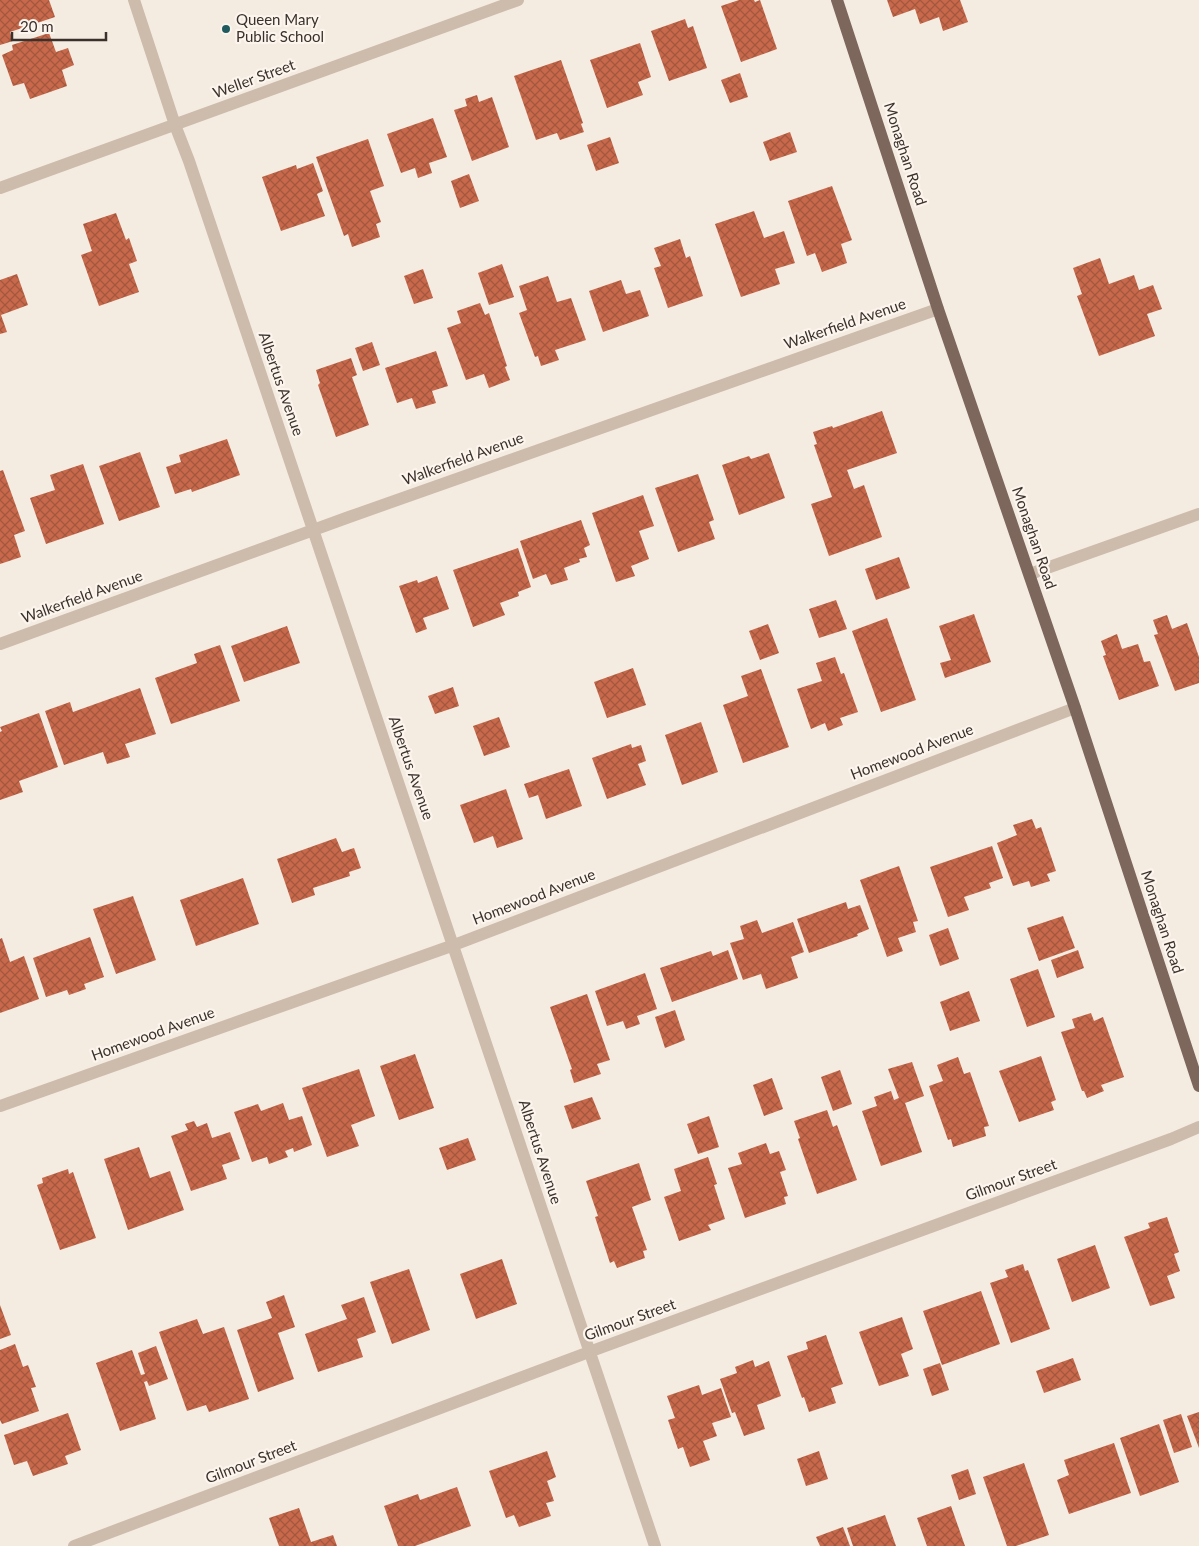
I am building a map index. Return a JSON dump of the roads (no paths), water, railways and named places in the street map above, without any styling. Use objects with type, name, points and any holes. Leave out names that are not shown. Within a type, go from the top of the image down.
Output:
[{"type":"main road","name":"Monaghan Road","points":[[837,0],[938,308],[1075,708],[1199,1086]]},
{"type":"street","name":"Albertus Avenue","points":[[134,0],[655,1546]]},
{"type":"street","name":"Weller Street","points":[[0,188],[518,0]]},
{"type":"street","name":"Walkerfield Avenue","points":[[0,644],[312,530],[938,308]]},
{"type":"street","points":[[1030,574],[1199,514]]},
{"type":"street","name":"Homewood Avenue","points":[[0,1106],[454,945],[1075,708]]},
{"type":"street","name":"Gilmour Street","points":[[74,1546],[589,1352],[1199,1127]]},
{"type":"place","name":"Queen Mary Public School","points":[[226,29]]}]
